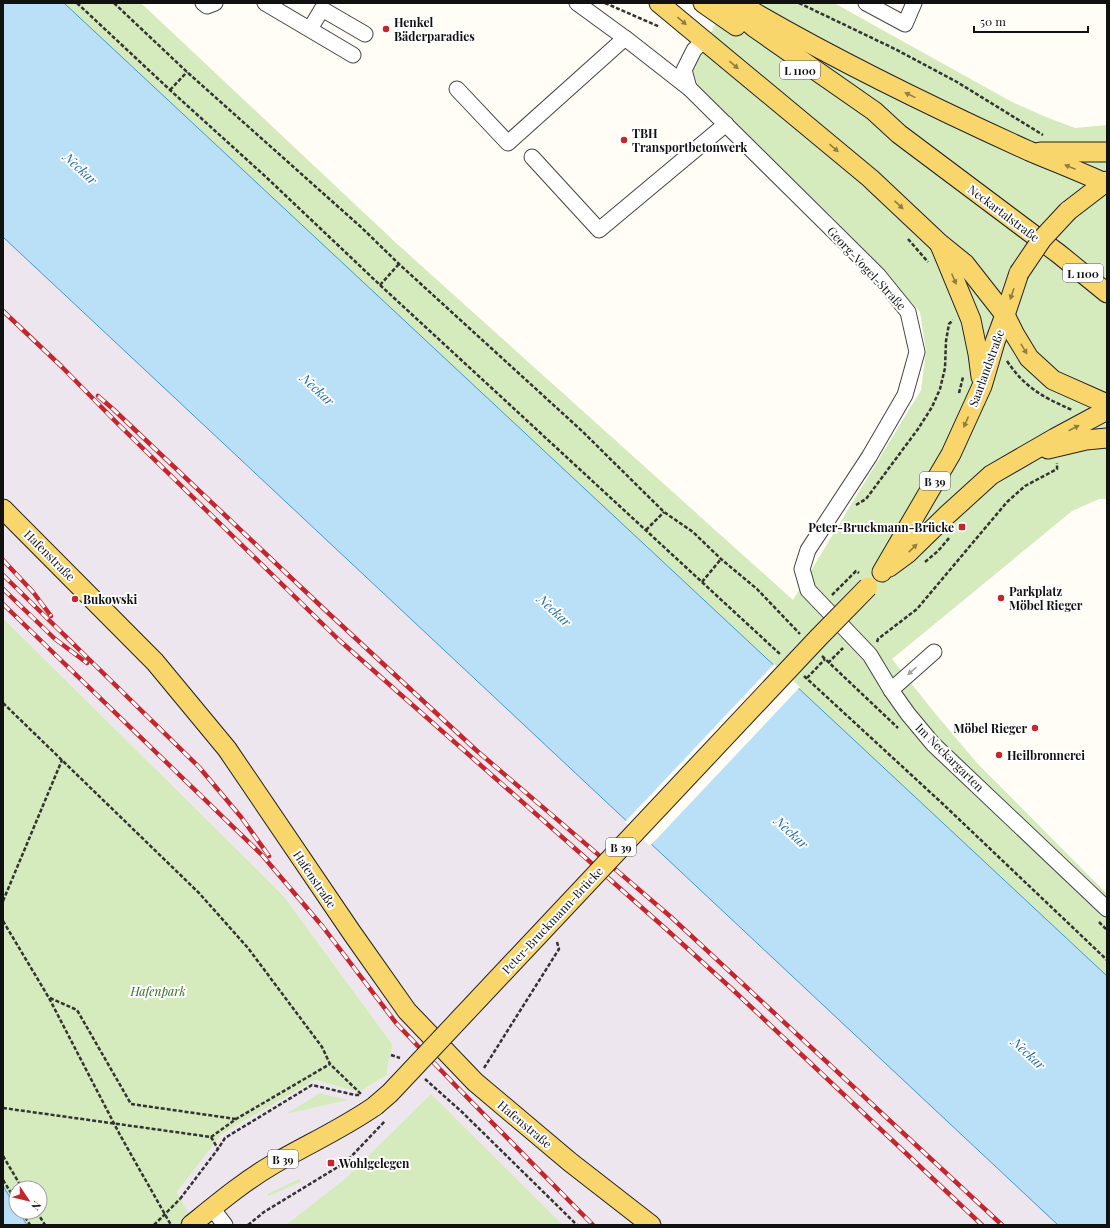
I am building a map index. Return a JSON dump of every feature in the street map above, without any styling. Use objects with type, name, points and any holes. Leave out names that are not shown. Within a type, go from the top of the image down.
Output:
[{"type":"main road","points":[[659,3],[870,178],[939,243],[965,264],[1005,315],[1029,358],[1053,380],[1107,404]]},
{"type":"main road","name":"Neckartalstraße","points":[[703,3],[864,114],[899,134]]},
{"type":"main road","name":"Neckartalstraße","points":[[726,3],[755,28],[874,111],[899,134],[1059,254],[1107,293]]},
{"type":"main road","points":[[738,3],[861,71],[1031,152],[1106,183]]},
{"type":"main road","points":[[1031,152],[1107,152]]},
{"type":"main road","name":"Saarlandstraße","points":[[882,572],[951,454],[982,386],[995,342],[1019,272],[1042,239],[1068,211],[1106,183]]},
{"type":"main road","points":[[939,243],[971,320],[978,354],[982,386]]},
{"type":"main road","name":"Saarlandstraße","points":[[865,581],[882,572],[908,553],[991,475],[1107,410]]},
{"type":"main road","points":[[1027,454],[1086,440],[1107,438]]},
{"type":"main road","name":"Hafenstraße","points":[[3,509],[155,662],[227,749],[343,920],[407,1011],[475,1082],[570,1162],[651,1225]]},
{"type":"main road","name":"Peter-Bruckmann-Brücke","points":[[212,1208],[242,1184],[270,1166],[356,1120],[390,1093],[819,637],[865,581]]},
{"type":"main road","name":"B 39","points":[[192,1224],[212,1208]]},
{"type":"street","points":[[203,3],[207,6],[215,3]]},
{"type":"street","points":[[265,3],[353,54]]},
{"type":"street","name":"Georg-Vogel-Straße","points":[[577,3],[689,88],[878,275],[908,312],[917,352],[905,395],[869,457],[808,550],[802,569]]},
{"type":"street","points":[[866,3],[905,24],[914,3]]},
{"type":"street","points":[[310,29],[322,9],[365,34]]},
{"type":"street","points":[[457,89],[508,144],[625,38]]},
{"type":"street","points":[[689,88],[684,70],[694,50],[704,40]]},
{"type":"street","points":[[532,157],[599,230],[726,124]]},
{"type":"street","name":"Im Neckargarten","points":[[802,569],[808,590],[870,655],[891,690],[932,744],[1107,909]]},
{"type":"street","points":[[891,690],[934,652]]},
{"type":"street","points":[[212,1208],[226,1225]]},
{"type":"path","points":[[77,3],[783,657]]},
{"type":"path","points":[[114,3],[187,72],[362,228],[399,264],[582,431],[664,512],[693,532],[721,559],[756,589],[804,638]]},
{"type":"path","points":[[605,3],[664,28]]},
{"type":"path","points":[[800,3],[895,48],[957,82],[1043,134],[1051,136]]},
{"type":"path","points":[[170,90],[187,72]]},
{"type":"path","points":[[906,237],[930,265]]},
{"type":"path","points":[[380,285],[399,264]]},
{"type":"path","points":[[842,498],[856,506],[866,499],[918,428],[932,407],[940,389],[945,368],[946,340],[949,324],[957,317],[971,320]]},
{"type":"path","points":[[958,395],[963,376]]},
{"type":"path","points":[[870,655],[878,639],[917,609],[1007,502],[1025,486],[1057,469],[1057,458]]},
{"type":"path","points":[[646,530],[664,512]]},
{"type":"path","points":[[921,565],[938,551],[953,535]]},
{"type":"path","points":[[702,582],[721,559]]},
{"type":"path","points":[[822,605],[856,572],[865,581]]},
{"type":"path","points":[[828,663],[854,638]]},
{"type":"path","points":[[819,654],[900,729]]},
{"type":"path","points":[[807,678],[825,659]]},
{"type":"path","points":[[801,673],[944,805],[1107,960]]},
{"type":"path","points":[[877,708],[878,700]]},
{"type":"path","points":[[3,703],[199,893],[248,948],[322,1047],[330,1064],[375,1106]]},
{"type":"path","points":[[3,901],[62,760]]},
{"type":"path","points":[[1097,920],[1107,930]]},
{"type":"path","points":[[3,921],[49,998],[115,1124],[171,1225]]},
{"type":"path","points":[[475,1082],[559,949],[557,942]]},
{"type":"path","points":[[49,998],[77,1010],[131,1104],[236,1119]]},
{"type":"path","points":[[391,1055],[403,1060]]},
{"type":"path","points":[[3,1108],[211,1137],[236,1119],[330,1064]]},
{"type":"path","points":[[421,1075],[462,1112],[577,1225]]},
{"type":"path","points":[[154,1225],[180,1199],[225,1138],[312,1085],[355,1095],[375,1106]]},
{"type":"path","points":[[248,1225],[264,1212],[346,1162],[375,1106]]},
{"type":"path","points":[[211,1137],[218,1149]]},
{"type":"path","points":[[3,1156],[17,1180]]},
{"type":"shaded area","points":[[3,237],[1058,1225],[195,1225],[177,1192],[222,1134],[315,1080],[359,1092],[387,1075],[393,1045],[283,895],[3,618]]},
{"type":"green space","points":[[64,3],[141,3],[395,242],[793,600],[921,390],[926,352],[920,312],[835,220],[700,89],[694,76],[692,65],[728,3],[834,3],[1012,102],[1075,128],[1107,125],[1107,499],[1099,499],[1072,511],[892,659],[977,763],[1107,894],[1107,976]]},
{"type":"green space","name":"Hafenpark","points":[[3,618],[283,895],[393,1045],[387,1075],[359,1092],[315,1080],[222,1134],[177,1192],[195,1225],[27,1225],[24,1220],[48,1220],[48,1180],[8,1180],[8,1194],[3,1186]]},
{"type":"green space","points":[[320,1093],[348,1100],[286,1114]]},
{"type":"green space","points":[[431,1094],[563,1225],[286,1225],[345,1179]]},
{"type":"green space","points":[[299,1179],[301,1182],[269,1196],[267,1194]]},
{"type":"water","name":"Neckar","points":[[3,3],[64,3],[1107,976],[1107,1225],[1058,1225],[3,237]]},
{"type":"water","points":[[3,1186],[8,1194],[8,1220],[24,1220],[27,1225],[3,1225]]},
{"type":"pier","points":[[774,664],[800,687],[650,846],[625,822]]},
{"type":"railway","points":[[3,311],[61,366],[118,424],[339,640],[732,989],[982,1225]]},
{"type":"railway","points":[[98,396],[476,750],[671,917],[1002,1225]]},
{"type":"railway","points":[[3,560],[33,592],[51,616]]},
{"type":"railway","points":[[3,575],[199,767],[241,817],[269,856]]},
{"type":"railway","points":[[3,589],[55,639],[87,663]]},
{"type":"railway","points":[[3,604],[262,855],[323,927],[396,1023],[593,1225]]},
{"type":"place","name":"Henkel Bäderparadies","points":[[386,29]]},
{"type":"place","name":"TBH Transportbetonwerk","points":[[624,140]]},
{"type":"place","name":"Peter-Bruckmann-Brücke","points":[[962,527]]},
{"type":"place","name":"Parkplatz Möbel Rieger","points":[[1001,598]]},
{"type":"place","name":"Bukowski","points":[[75,599]]},
{"type":"place","name":"Möbel Rieger","points":[[1035,728]]},
{"type":"place","name":"Heilbronnerei","points":[[999,755]]},
{"type":"place","name":"Wohlgelegen","points":[[331,1163]]}]
